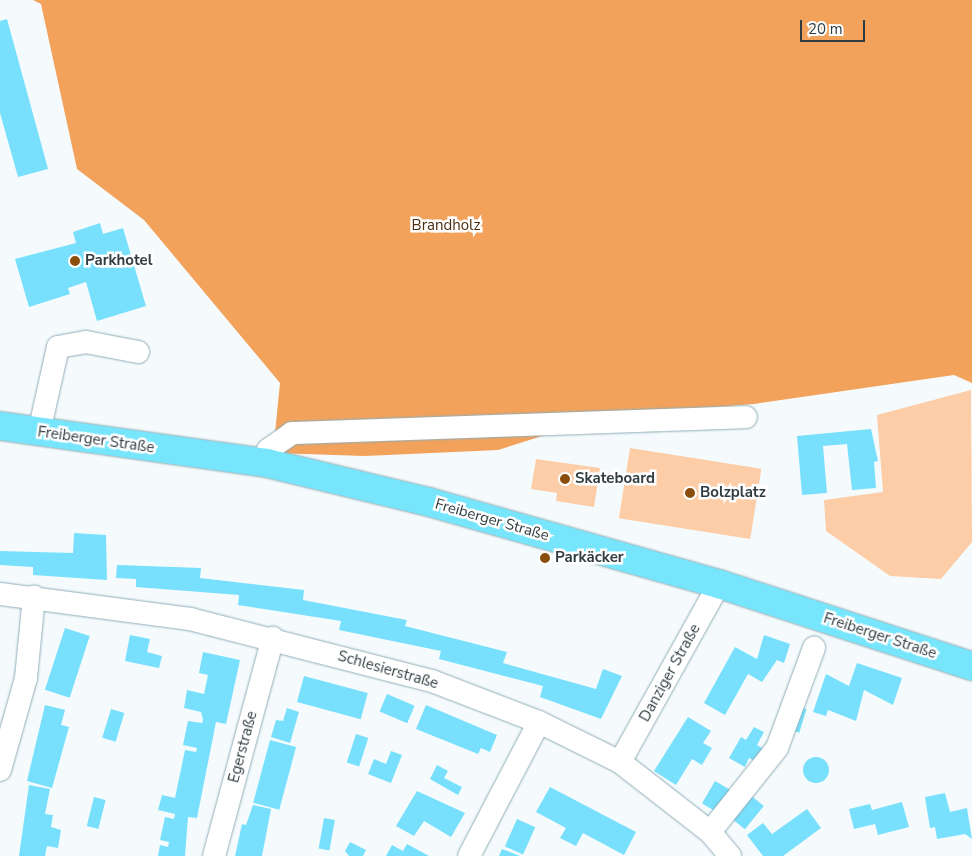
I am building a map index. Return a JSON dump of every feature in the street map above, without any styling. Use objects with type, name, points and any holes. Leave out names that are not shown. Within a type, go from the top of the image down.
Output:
[{"type":"main road","name":"Freiberger Straße","points":[[0,426],[266,463],[429,502],[719,584],[972,666]]},
{"type":"street","points":[[39,432],[58,347],[86,342],[138,352]]},
{"type":"street","points":[[266,463],[268,450],[292,433],[746,418]]},
{"type":"street","name":"Danziger Straße","points":[[620,762],[719,584]]},
{"type":"street","name":"Schlesierstraße","points":[[0,594],[34,596],[190,619],[273,638],[432,681],[539,722],[620,762],[710,832],[730,856]]},
{"type":"street","points":[[0,770],[26,678],[34,596]]},
{"type":"street","name":"Egerstraße","points":[[214,856],[273,638]]},
{"type":"street","points":[[710,832],[777,748],[814,648]]},
{"type":"street","points":[[469,856],[539,722]]},
{"type":"shaded area","points":[[971,390],[972,542],[941,579],[890,576],[826,531],[824,500],[883,492],[877,415]]},
{"type":"shaded area","name":"Bolzplatz","points":[[630,448],[761,469],[750,539],[619,518]]},
{"type":"shaded area","name":"Skateboard","points":[[536,459],[600,468],[594,507],[556,501],[557,493],[531,489]]},
{"type":"green space","name":"Brandholz","points":[[33,0],[972,0],[972,383],[954,375],[754,404],[609,415],[498,450],[365,456],[273,453],[280,383],[144,220],[77,169],[41,4]]},
{"type":"building","points":[[7,19],[48,169],[18,177],[0,113],[0,21]]},
{"type":"building","points":[[100,223],[103,234],[123,228],[146,306],[97,321],[86,282],[68,288],[70,294],[29,307],[15,259],[76,243],[73,232]]},
{"type":"building","points":[[871,429],[878,461],[874,462],[876,488],[852,490],[847,444],[823,446],[827,493],[802,495],[797,436]]},
{"type":"building","points":[[74,533],[106,535],[107,580],[33,575],[33,567],[0,565],[0,551],[73,553]]},
{"type":"building","points":[[117,565],[201,568],[200,578],[304,590],[303,600],[407,620],[405,626],[507,652],[503,663],[596,689],[603,669],[622,676],[601,719],[540,697],[543,686],[439,659],[441,651],[339,630],[341,621],[238,605],[239,595],[136,587],[136,579],[116,578]]},
{"type":"building","points":[[65,628],[90,636],[70,698],[45,690]]},
{"type":"building","points":[[130,635],[150,639],[147,652],[162,656],[159,668],[125,661]]},
{"type":"building","points":[[764,635],[790,644],[784,663],[777,660],[762,682],[748,674],[725,715],[704,703],[735,647],[757,659]]},
{"type":"building","points":[[203,652],[240,660],[226,724],[216,722],[197,818],[188,817],[185,856],[158,856],[160,845],[168,847],[169,842],[160,840],[165,817],[174,819],[175,814],[158,810],[162,795],[175,798],[185,750],[196,752],[197,748],[183,745],[188,721],[202,723],[201,712],[184,708],[187,690],[204,694],[208,675],[199,673]]},
{"type":"building","points":[[857,663],[902,678],[893,705],[864,690],[856,721],[828,710],[826,716],[813,712],[826,674],[849,686]]},
{"type":"building","points":[[304,676],[368,693],[361,719],[297,702]]},
{"type":"building","points":[[387,694],[415,706],[407,723],[380,711]]},
{"type":"building","points":[[45,705],[65,710],[61,725],[69,727],[52,788],[27,781]]},
{"type":"building","points":[[426,705],[497,735],[490,752],[481,748],[478,754],[416,729]]},
{"type":"building","points":[[797,706],[807,709],[799,733],[790,730]]},
{"type":"building","points":[[287,708],[299,712],[290,743],[271,737],[276,720],[283,721]]},
{"type":"building","points":[[111,709],[124,713],[116,742],[102,738]]},
{"type":"building","points":[[688,717],[711,731],[703,743],[712,748],[702,765],[692,759],[676,785],[654,771]]},
{"type":"building","points":[[754,727],[764,732],[757,745],[767,751],[760,764],[749,758],[745,767],[729,758],[741,737],[746,740]]},
{"type":"building","points":[[356,734],[368,738],[359,767],[347,763]]},
{"type":"building","points":[[270,740],[296,747],[279,810],[253,803]]},
{"type":"building","points":[[391,751],[402,755],[391,783],[368,774],[374,759],[386,764]]},
{"type":"building","points":[[816,757],[825,761],[829,770],[825,779],[816,783],[807,779],[803,770],[807,761]]},
{"type":"building","points":[[437,765],[448,771],[444,778],[462,787],[458,795],[430,779]]},
{"type":"building","points":[[715,781],[732,791],[719,814],[702,804]]},
{"type":"building","points":[[29,785],[50,789],[45,814],[53,815],[51,827],[61,830],[58,848],[47,846],[45,856],[19,856]]},
{"type":"building","points":[[550,787],[636,832],[624,855],[583,833],[576,846],[560,838],[566,828],[536,812]]},
{"type":"building","points":[[417,791],[465,813],[451,837],[424,821],[414,836],[396,826]]},
{"type":"building","points":[[945,793],[950,812],[967,808],[972,839],[965,834],[937,839],[935,827],[930,828],[925,797]]},
{"type":"building","points":[[749,794],[764,806],[745,829],[730,817]]},
{"type":"building","points":[[94,797],[106,800],[98,829],[87,826]]},
{"type":"building","points":[[902,802],[909,827],[878,835],[875,824],[854,829],[849,809],[870,804],[872,810]]},
{"type":"building","points":[[253,805],[271,809],[262,856],[235,856],[242,824],[246,825]]},
{"type":"building","points":[[807,809],[821,828],[783,856],[763,856],[747,835],[763,823],[772,834]]},
{"type":"building","points":[[324,818],[335,820],[329,850],[319,849]]},
{"type":"building","points":[[517,819],[535,827],[523,855],[505,846]]},
{"type":"building","points":[[350,842],[366,850],[363,856],[349,856],[345,851]]},
{"type":"building","points":[[407,844],[429,856],[386,856],[392,845],[403,851]]},
{"type":"building","points":[[502,849],[520,856],[499,856]]},
{"type":"place","name":"Parkhotel","points":[[75,261]]},
{"type":"place","name":"Skateboard","points":[[565,479]]},
{"type":"place","name":"Bolzplatz","points":[[690,493]]},
{"type":"place","name":"Parkäcker","points":[[545,558]]}]
